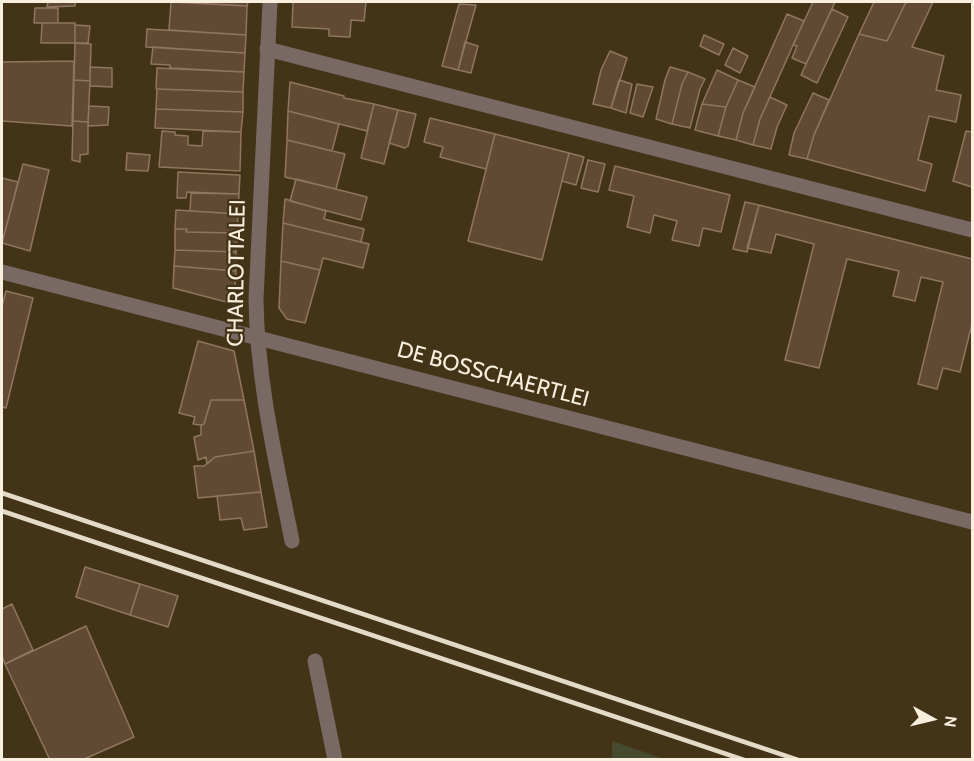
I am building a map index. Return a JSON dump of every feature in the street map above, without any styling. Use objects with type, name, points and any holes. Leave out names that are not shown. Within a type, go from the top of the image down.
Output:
[{"type":"street","name":"CHARLOTTALEI","points":[[270,2],[256,337],[262,391],[292,541]]},
{"type":"street","points":[[267,49],[972,230]]},
{"type":"street","name":"DE BOSSCHAERTLEI","points":[[2,272],[972,522]]},
{"type":"street","points":[[315,661],[335,759]]},
{"type":"green space","points":[[612,741],[664,759],[612,759]]},
{"type":"building","points":[[48,2],[75,2],[75,6],[47,7]]},
{"type":"building","points":[[171,2],[247,6],[246,35],[169,30]]},
{"type":"building","points":[[178,2],[248,2],[247,6]]},
{"type":"building","points":[[293,2],[366,2],[364,21],[351,20],[350,37],[329,36],[329,29],[292,27]]},
{"type":"building","points":[[813,2],[835,2],[806,64],[792,58],[797,46],[793,45]]},
{"type":"building","points":[[874,2],[906,2],[887,41],[859,34]]},
{"type":"building","points":[[906,2],[933,2],[912,47],[944,56],[936,90],[961,95],[956,122],[929,116],[918,160],[932,164],[925,191],[807,159],[814,135],[859,34],[887,41]]},
{"type":"building","points":[[459,4],[476,5],[458,70],[442,66]]},
{"type":"building","points":[[35,8],[58,8],[58,23],[34,23]]},
{"type":"building","points":[[832,9],[848,17],[817,83],[801,75]]},
{"type":"building","points":[[787,14],[804,21],[760,119],[753,145],[736,140],[743,113]]},
{"type":"building","points":[[42,23],[75,23],[75,43],[41,43]]},
{"type":"building","points":[[75,25],[90,26],[88,43],[75,43]]},
{"type":"building","points":[[147,29],[246,35],[245,53],[146,47]]},
{"type":"building","points":[[704,35],[724,44],[719,55],[700,46]]},
{"type":"building","points":[[465,42],[478,46],[471,73],[458,70]]},
{"type":"building","points":[[75,43],[91,44],[90,81],[74,80]]},
{"type":"building","points":[[153,47],[245,53],[244,72],[170,68],[170,65],[151,64]]},
{"type":"building","points":[[733,48],[748,56],[740,73],[725,65]]},
{"type":"building","points":[[610,51],[627,58],[611,108],[593,104],[601,70]]},
{"type":"building","points":[[74,61],[72,126],[2,121],[2,62]]},
{"type":"building","points":[[90,67],[112,68],[112,87],[90,86]]},
{"type":"building","points":[[670,67],[688,72],[682,84],[672,124],[656,119]]},
{"type":"building","points":[[157,68],[244,72],[243,92],[156,89]]},
{"type":"building","points":[[717,70],[738,80],[726,107],[702,104]]},
{"type":"building","points":[[688,72],[705,79],[700,89],[690,128],[672,124],[682,84]]},
{"type":"building","points":[[74,80],[90,81],[88,122],[73,121]]},
{"type":"building","points":[[619,80],[632,84],[626,113],[611,108]]},
{"type":"building","points":[[738,80],[755,87],[743,113],[736,140],[718,136],[726,107]]},
{"type":"building","points":[[290,82],[374,104],[367,131],[288,111]]},
{"type":"building","points":[[637,84],[653,87],[643,117],[630,113]]},
{"type":"building","points":[[157,89],[243,92],[243,112],[156,109]]},
{"type":"building","points":[[813,93],[829,100],[814,135],[807,159],[789,155],[794,133]]},
{"type":"building","points":[[770,97],[787,105],[777,127],[771,149],[753,145],[760,119]]},
{"type":"building","points":[[374,104],[398,110],[384,164],[361,158]]},
{"type":"building","points":[[702,104],[726,107],[718,136],[695,130]]},
{"type":"building","points":[[89,106],[109,107],[108,125],[88,126]]},
{"type":"building","points":[[156,109],[243,112],[241,132],[155,128]]},
{"type":"building","points":[[398,110],[416,114],[408,146],[405,148],[389,143]]},
{"type":"building","points":[[288,111],[339,124],[332,151],[287,140]]},
{"type":"building","points":[[430,118],[495,134],[486,169],[440,157],[443,147],[424,142]]},
{"type":"building","points":[[73,121],[88,122],[88,154],[80,155],[80,162],[72,160]]},
{"type":"building","points":[[162,131],[188,136],[188,145],[202,146],[203,131],[241,132],[240,171],[159,167]]},
{"type":"building","points":[[966,131],[972,132],[972,187],[953,181]]},
{"type":"building","points":[[495,134],[569,153],[542,260],[468,241]]},
{"type":"building","points":[[287,140],[345,154],[336,189],[285,177]]},
{"type":"building","points":[[127,153],[150,155],[148,171],[126,170]]},
{"type":"building","points":[[569,153],[584,157],[576,185],[562,181]]},
{"type":"building","points":[[588,160],[605,164],[598,192],[581,188]]},
{"type":"building","points":[[23,164],[49,170],[30,251],[2,243]]},
{"type":"building","points":[[615,166],[730,195],[721,232],[703,228],[699,246],[672,240],[677,221],[654,215],[650,233],[627,227],[634,196],[609,190]]},
{"type":"building","points":[[178,172],[240,175],[239,194],[187,192],[186,198],[177,198]]},
{"type":"building","points":[[2,178],[18,182],[2,243]]},
{"type":"building","points":[[296,179],[367,197],[361,220],[290,201]]},
{"type":"building","points":[[191,193],[239,194],[238,214],[190,211]]},
{"type":"building","points":[[285,199],[326,211],[324,219],[364,229],[361,242],[283,223]]},
{"type":"building","points":[[745,202],[759,205],[747,252],[733,249]]},
{"type":"building","points":[[759,205],[972,259],[972,324],[960,372],[943,368],[937,389],[918,384],[943,282],[921,277],[915,301],[893,296],[899,271],[847,259],[819,368],[785,360],[814,244],[776,234],[771,253],[747,248]]},
{"type":"building","points":[[176,210],[238,214],[237,233],[186,232],[187,229],[175,229]]},
{"type":"building","points":[[283,223],[369,244],[363,268],[323,258],[320,270],[281,261]]},
{"type":"building","points":[[175,229],[187,229],[186,232],[237,233],[236,252],[175,250]]},
{"type":"building","points":[[175,250],[236,252],[236,271],[174,266]]},
{"type":"building","points":[[281,261],[320,270],[305,323],[287,319],[279,308]]},
{"type":"building","points":[[174,266],[236,271],[234,304],[173,288]]},
{"type":"building","points":[[6,291],[33,298],[6,408],[2,407],[2,306]]},
{"type":"building","points":[[198,341],[234,351],[244,400],[211,400],[204,424],[201,425],[193,424],[195,417],[179,413]]},
{"type":"building","points":[[211,400],[244,400],[254,451],[215,457],[207,464],[206,457],[198,460],[194,437],[201,435],[201,425],[204,424]]},
{"type":"building","points":[[254,451],[261,492],[198,498],[194,466],[204,466],[215,457]]},
{"type":"building","points":[[261,492],[267,527],[244,530],[241,518],[220,520],[217,496]]},
{"type":"building","points":[[85,567],[140,584],[130,615],[76,597]]},
{"type":"building","points":[[140,584],[178,596],[168,627],[130,615]]},
{"type":"building","points":[[12,604],[33,650],[5,664],[2,656],[2,609]]},
{"type":"building","points":[[86,626],[134,737],[82,760],[50,760],[5,664]]},
{"type":"railway","points":[[2,493],[798,760]]},
{"type":"railway","points":[[2,511],[744,760]]}]
